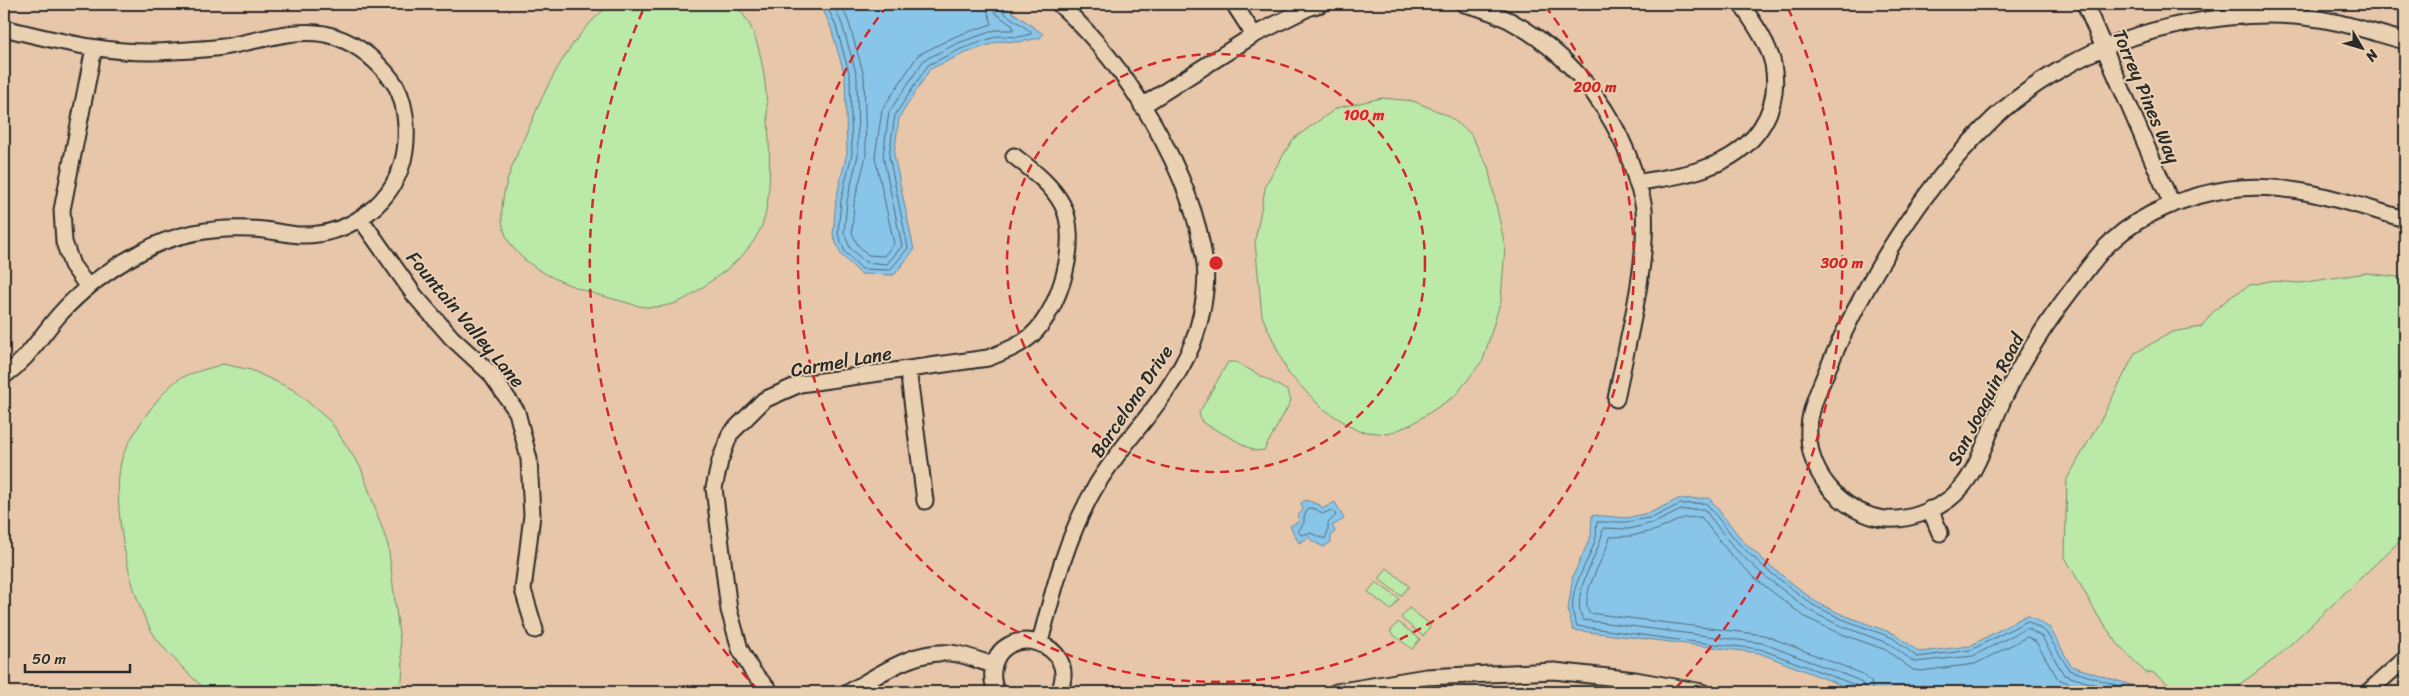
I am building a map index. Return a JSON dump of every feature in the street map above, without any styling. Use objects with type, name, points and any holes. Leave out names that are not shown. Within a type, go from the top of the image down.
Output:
[{"type":"street","name":"Barcelona Drive","points":[[1040,642],[1057,572],[1070,537],[1096,486],[1168,389],[1192,345],[1200,318],[1205,265],[1195,221],[1178,172],[1158,130],[1108,55],[1059,4]]},
{"type":"street","points":[[1234,4],[1254,35]]},
{"type":"street","points":[[1142,106],[1254,35],[1310,7],[1321,4]]},
{"type":"street","points":[[1464,4],[1514,24],[1550,46],[1586,82],[1612,120],[1632,163],[1644,208],[1641,266],[1616,400]]},
{"type":"street","points":[[1638,183],[1707,168],[1739,152],[1757,134],[1770,112],[1775,88],[1772,63],[1761,34],[1741,4]]},
{"type":"street","name":"Torrey Pines Way","points":[[2085,4],[2172,205]]},
{"type":"street","name":"San Joaquin Road","points":[[2405,41],[2332,21],[2247,16],[2174,26],[2122,40],[2070,64],[1997,115],[1937,180],[1908,221],[1845,328],[1813,405],[1808,436],[1814,464],[1830,489],[1852,508],[1874,518],[1912,516],[1939,506],[1960,489],[1974,468],[1993,421],[2027,354],[2056,310],[2095,259],[2113,240],[2141,220],[2172,205],[2195,197],[2230,189],[2257,187],[2306,192],[2405,219]]},
{"type":"street","points":[[4,28],[68,44],[94,48],[118,51],[170,52],[223,47],[303,32],[326,34],[349,41],[365,52],[397,86],[404,108],[407,140],[403,166],[390,188],[375,208],[348,226],[329,233],[300,235],[250,229],[210,231],[171,238],[142,251],[109,270],[88,287],[59,315],[23,362],[4,376]]},
{"type":"street","points":[[88,287],[72,265],[67,250],[62,210],[94,48]]},
{"type":"street","name":"Carmel Lane","points":[[770,692],[752,671],[740,649],[729,610],[714,488],[720,462],[730,434],[764,400],[800,384],[988,358],[1013,348],[1032,336],[1062,286],[1068,232],[1062,205],[1046,183],[1014,156]]},
{"type":"street","name":"Fountain Valley Lane","points":[[360,218],[415,296],[452,338],[490,373],[517,412],[529,459],[532,515],[523,590],[535,630]]},
{"type":"street","points":[[908,369],[925,501]]},
{"type":"street","points":[[1930,509],[1940,532]]},
{"type":"street","points":[[997,692],[992,678],[994,665],[1000,654],[1008,646],[1028,640],[1040,642],[1051,648],[1060,662],[1063,674],[1059,692]]},
{"type":"street","points":[[849,692],[910,659],[930,654],[956,654],[994,665]]},
{"type":"street","points":[[2368,692],[2405,659]]},
{"type":"street","points":[[1336,692],[1426,677],[1554,671],[1635,680],[1702,692]]},
{"type":"green space","points":[[611,4],[733,4],[744,15],[752,30],[763,67],[770,163],[768,200],[763,223],[750,247],[732,265],[688,297],[673,304],[655,307],[635,305],[583,290],[546,274],[530,264],[516,251],[506,236],[502,219],[504,195],[511,170],[554,74],[585,29]]},
{"type":"green space","points":[[1382,98],[1413,101],[1447,115],[1470,133],[1488,167],[1505,246],[1501,300],[1483,360],[1455,396],[1412,424],[1388,434],[1358,431],[1322,408],[1288,373],[1262,316],[1255,241],[1266,184],[1293,139],[1337,108]]},
{"type":"green space","points":[[2366,273],[2405,278],[2405,536],[2276,658],[2229,692],[2179,692],[2152,672],[2146,673],[2118,644],[2098,616],[2065,557],[2067,479],[2103,416],[2135,353],[2172,332],[2201,327],[2213,312],[2229,298],[2250,285],[2270,281],[2300,283]]},
{"type":"green space","points":[[1228,362],[1236,362],[1288,391],[1291,401],[1264,450],[1255,451],[1202,422],[1199,413]]},
{"type":"green space","points":[[223,364],[251,370],[294,390],[331,422],[361,468],[388,545],[403,666],[402,680],[398,692],[209,692],[167,651],[156,638],[147,622],[138,601],[125,553],[119,503],[121,462],[124,452],[136,430],[152,407],[176,381],[198,371]]},
{"type":"green space","points":[[1387,568],[1409,586],[1401,596],[1379,579]]},
{"type":"green space","points":[[1376,582],[1399,599],[1391,610],[1368,592]]},
{"type":"green space","points":[[1409,608],[1431,625],[1423,636],[1401,618]]},
{"type":"green space","points":[[1398,622],[1420,639],[1412,649],[1390,632]]},
{"type":"water","points":[[821,4],[1001,4],[1043,34],[1040,38],[1019,42],[1000,41],[963,54],[930,69],[899,118],[894,155],[914,250],[894,275],[861,274],[841,255],[833,235],[836,199],[847,153],[845,76],[831,28]]},
{"type":"water","points":[[1709,498],[1742,540],[1769,565],[1816,602],[1843,615],[1895,634],[1919,652],[1970,646],[2027,615],[2050,628],[2071,666],[2153,692],[1859,692],[1759,653],[1573,630],[1568,610],[1573,576],[1591,536],[1592,515],[1627,518],[1652,512],[1678,499]]},
{"type":"water","points":[[1306,500],[1320,505],[1322,509],[1335,502],[1344,519],[1332,526],[1335,531],[1331,536],[1331,542],[1324,547],[1312,541],[1309,537],[1299,543],[1290,526],[1300,521],[1297,516],[1303,510],[1301,503]]}]
